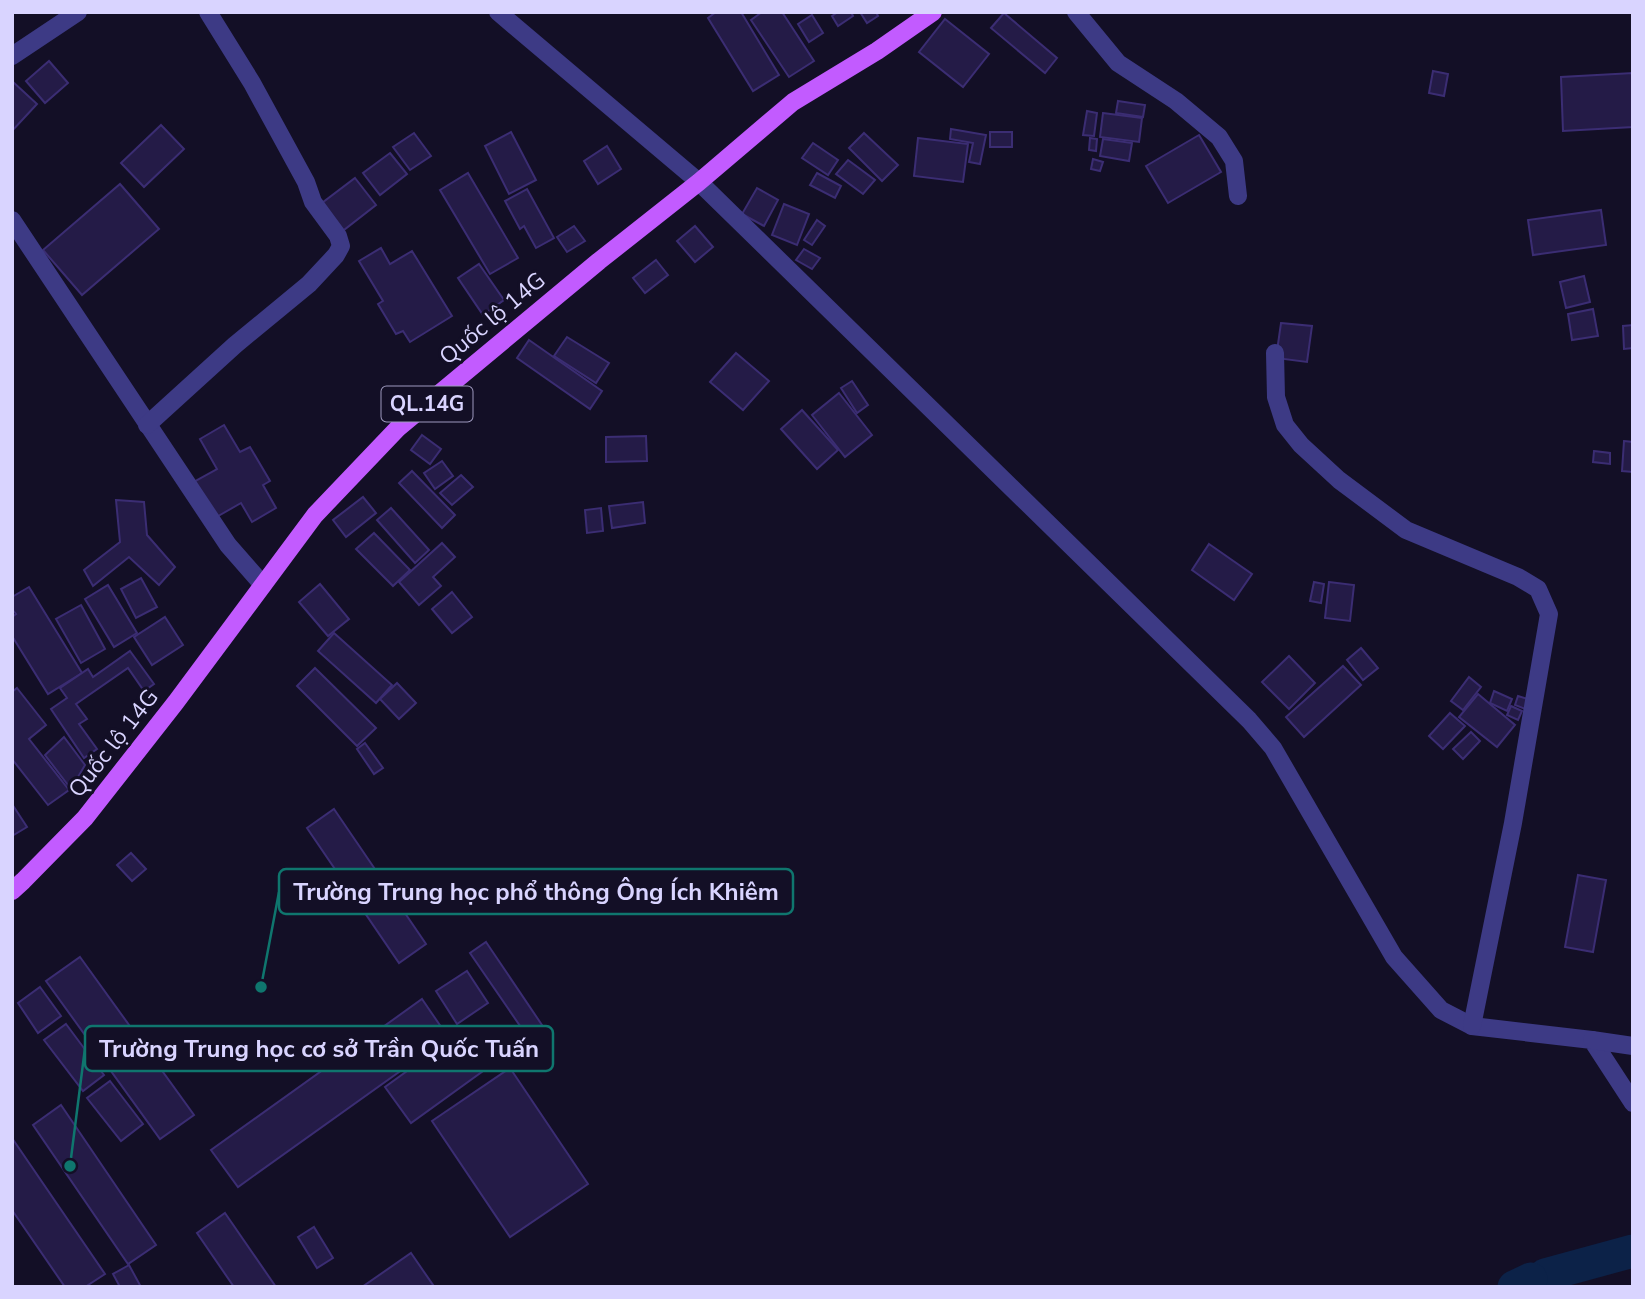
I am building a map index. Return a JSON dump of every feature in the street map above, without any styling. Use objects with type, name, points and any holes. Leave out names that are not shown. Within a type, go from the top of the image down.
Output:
[{"type":"main road","name":"Quốc lộ 14G","points":[[12,891],[85,818],[176,702],[315,515],[398,428],[793,102],[877,51],[933,12]]},
{"type":"street","points":[[12,56],[78,12]]},
{"type":"street","points":[[147,425],[235,345],[309,284],[341,246],[338,236],[313,202],[306,182],[252,83],[208,12]]},
{"type":"street","points":[[498,12],[699,182],[1249,720],[1273,748],[1394,957],[1441,1010],[1472,1026],[1633,1046]]},
{"type":"street","points":[[1076,12],[1118,64],[1176,101],[1219,137],[1234,162],[1238,196]]},
{"type":"street","points":[[12,220],[228,545],[263,585]]},
{"type":"street","points":[[1275,353],[1276,397],[1285,425],[1301,445],[1339,480],[1406,530],[1518,577],[1538,589],[1549,614],[1513,822],[1472,1026]]},
{"type":"street","points":[[1592,1040],[1633,1103]]},
{"type":"building","points":[[716,12],[741,12],[779,75],[753,91],[708,18]]},
{"type":"building","points":[[762,12],[782,12],[814,61],[789,77],[751,20]]},
{"type":"building","points":[[838,12],[851,12],[853,16],[838,26],[832,16]]},
{"type":"building","points":[[860,12],[876,12],[878,16],[867,23]]},
{"type":"building","points":[[1004,13],[1057,58],[1045,73],[991,28]]},
{"type":"building","points":[[812,15],[823,33],[809,42],[798,24]]},
{"type":"building","points":[[945,19],[989,54],[963,87],[919,52]]},
{"type":"building","points":[[49,61],[68,83],[45,103],[26,81]]},
{"type":"building","points":[[1433,71],[1448,74],[1444,96],[1429,93]]},
{"type":"building","points":[[1633,73],[1633,127],[1563,131],[1561,77]]},
{"type":"building","points":[[12,81],[37,104],[12,131]]},
{"type":"building","points":[[1118,101],[1145,105],[1143,117],[1116,113]]},
{"type":"building","points":[[1087,111],[1097,113],[1094,136],[1083,135]]},
{"type":"building","points":[[1103,113],[1142,118],[1139,142],[1100,137]]},
{"type":"building","points":[[161,125],[184,149],[144,187],[121,163]]},
{"type":"building","points":[[951,129],[986,135],[980,164],[969,162],[973,143],[950,139]]},
{"type":"building","points":[[511,132],[536,180],[509,194],[485,146]]},
{"type":"building","points":[[990,132],[1012,132],[1012,147],[990,147]]},
{"type":"building","points":[[414,133],[431,156],[410,170],[393,147]]},
{"type":"building","points":[[864,133],[898,165],[882,181],[849,148]]},
{"type":"building","points":[[1199,135],[1221,172],[1168,203],[1146,166]]},
{"type":"building","points":[[918,138],[968,144],[963,182],[914,176]]},
{"type":"building","points":[[1090,138],[1097,139],[1096,151],[1089,150]]},
{"type":"building","points":[[1103,139],[1132,143],[1129,161],[1100,156]]},
{"type":"building","points":[[813,143],[838,160],[828,175],[802,158]]},
{"type":"building","points":[[607,146],[621,169],[598,184],[584,161]]},
{"type":"building","points":[[390,153],[407,174],[380,195],[363,173]]},
{"type":"building","points":[[1093,159],[1103,162],[1100,171],[1091,169]]},
{"type":"building","points":[[848,160],[875,180],[863,194],[836,174]]},
{"type":"building","points":[[468,173],[518,258],[490,274],[440,190]]},
{"type":"building","points":[[817,173],[841,186],[835,198],[810,185]]},
{"type":"building","points":[[355,178],[376,205],[340,233],[318,206]]},
{"type":"building","points":[[120,184],[159,229],[82,295],[43,250]]},
{"type":"building","points":[[757,188],[778,200],[764,226],[742,214]]},
{"type":"building","points":[[527,189],[554,238],[536,248],[524,226],[520,229],[505,201]]},
{"type":"building","points":[[784,204],[809,214],[797,245],[772,235]]},
{"type":"building","points":[[1601,210],[1606,245],[1533,255],[1528,220]]},
{"type":"building","points":[[817,220],[825,226],[812,245],[804,240]]},
{"type":"building","points":[[574,226],[585,241],[567,252],[557,237]]},
{"type":"building","points":[[695,226],[713,247],[695,262],[677,241]]},
{"type":"building","points":[[381,248],[390,264],[412,251],[452,316],[410,342],[403,331],[396,334],[378,304],[383,301],[359,261]]},
{"type":"building","points":[[804,249],[820,258],[812,269],[796,260]]},
{"type":"building","points":[[656,260],[668,275],[645,293],[633,278]]},
{"type":"building","points":[[479,264],[504,300],[483,315],[458,278]]},
{"type":"building","points":[[1584,276],[1590,302],[1566,308],[1560,282]]},
{"type":"building","points":[[1593,309],[1598,336],[1572,340],[1568,314]]},
{"type":"building","points":[[1281,323],[1312,326],[1307,362],[1276,358]]},
{"type":"building","points":[[1633,325],[1633,348],[1624,349],[1623,326]]},
{"type":"building","points":[[567,337],[609,363],[596,383],[554,356]]},
{"type":"building","points":[[529,340],[602,391],[590,409],[517,358]]},
{"type":"building","points":[[736,353],[769,381],[743,410],[710,382]]},
{"type":"building","points":[[852,381],[868,405],[857,413],[841,388]]},
{"type":"building","points":[[839,393],[872,435],[845,457],[812,415]]},
{"type":"building","points":[[802,410],[838,450],[817,469],[781,429]]},
{"type":"building","points":[[224,425],[240,452],[250,447],[270,481],[263,485],[276,508],[252,522],[241,503],[213,519],[192,483],[217,469],[200,439]]},
{"type":"building","points":[[422,435],[441,449],[430,464],[411,450]]},
{"type":"building","points":[[646,436],[647,461],[606,462],[606,437]]},
{"type":"building","points":[[1624,441],[1633,442],[1633,472],[1622,471]]},
{"type":"building","points":[[1594,451],[1610,453],[1610,464],[1593,462]]},
{"type":"building","points":[[442,461],[453,476],[435,489],[424,473]]},
{"type":"building","points":[[412,471],[455,515],[442,528],[399,483]]},
{"type":"building","points":[[461,475],[473,487],[452,505],[440,493]]},
{"type":"building","points":[[363,497],[376,513],[346,537],[333,520]]},
{"type":"building","points":[[116,500],[144,502],[147,535],[175,567],[159,585],[129,557],[93,586],[84,570],[120,542]]},
{"type":"building","points":[[643,502],[645,523],[612,528],[609,506]]},
{"type":"building","points":[[391,508],[429,550],[415,563],[377,520]]},
{"type":"building","points":[[601,508],[603,531],[587,533],[585,510]]},
{"type":"building","points":[[374,533],[410,570],[393,586],[356,549]]},
{"type":"building","points":[[442,543],[455,557],[433,577],[441,586],[419,605],[399,582]]},
{"type":"building","points":[[1209,544],[1252,574],[1234,600],[1192,570]]},
{"type":"building","points":[[141,578],[157,607],[136,618],[121,589]]},
{"type":"building","points":[[1314,582],[1324,584],[1321,603],[1310,601]]},
{"type":"building","points":[[1329,582],[1354,585],[1350,621],[1325,618]]},
{"type":"building","points":[[320,584],[349,619],[328,636],[299,602]]},
{"type":"building","points":[[108,585],[137,633],[114,647],[85,599]]},
{"type":"building","points":[[29,587],[82,673],[48,694],[12,636],[12,617],[16,614],[12,609],[12,597]]},
{"type":"building","points":[[452,592],[472,617],[452,633],[432,609]]},
{"type":"building","points":[[81,605],[105,649],[81,663],[56,619]]},
{"type":"building","points":[[165,617],[183,645],[152,665],[134,637]]},
{"type":"building","points":[[334,633],[392,685],[376,703],[318,651]]},
{"type":"building","points":[[1361,648],[1378,668],[1363,680],[1347,660]]},
{"type":"building","points":[[130,651],[154,684],[144,691],[128,668],[76,704],[87,719],[79,724],[97,749],[84,758],[51,709],[67,698],[60,688],[88,669],[93,677]]},
{"type":"building","points":[[1289,656],[1315,683],[1289,709],[1262,682]]},
{"type":"building","points":[[1343,666],[1361,685],[1304,737],[1286,717]]},
{"type":"building","points":[[315,668],[376,728],[357,746],[297,686]]},
{"type":"building","points":[[1469,677],[1481,687],[1463,710],[1451,701]]},
{"type":"building","points":[[397,683],[416,703],[399,719],[380,699]]},
{"type":"building","points":[[17,688],[46,725],[29,739],[69,790],[48,805],[12,759],[12,692]]},
{"type":"building","points":[[1494,691],[1512,699],[1507,711],[1490,703]]},
{"type":"building","points":[[1478,694],[1515,725],[1497,747],[1459,717]]},
{"type":"building","points":[[1518,696],[1531,700],[1528,710],[1515,705]]},
{"type":"building","points":[[1511,706],[1522,711],[1518,720],[1507,715]]},
{"type":"building","points":[[1450,713],[1465,726],[1443,749],[1429,736]]},
{"type":"building","points":[[1471,732],[1480,741],[1463,759],[1453,749]]},
{"type":"building","points":[[64,737],[85,765],[71,789],[45,755]]},
{"type":"building","points":[[365,743],[383,768],[374,774],[357,749]]},
{"type":"building","points":[[12,804],[27,827],[12,836]]},
{"type":"building","points":[[334,809],[426,944],[399,963],[307,828]]},
{"type":"building","points":[[131,853],[146,869],[132,881],[117,865]]},
{"type":"building","points":[[1578,875],[1606,880],[1593,952],[1565,947]]},
{"type":"building","points":[[486,942],[544,1028],[529,1039],[470,953]]},
{"type":"building","points":[[80,957],[194,1115],[160,1139],[46,981]]},
{"type":"building","points":[[467,971],[488,1003],[457,1024],[436,991]]},
{"type":"building","points":[[40,987],[61,1016],[38,1033],[18,1003]]},
{"type":"building","points":[[422,999],[448,1037],[238,1187],[211,1150]]},
{"type":"building","points":[[66,1024],[104,1075],[83,1091],[44,1040]]},
{"type":"building","points":[[464,1030],[490,1066],[411,1123],[385,1087]]},
{"type":"building","points":[[510,1068],[588,1184],[510,1237],[432,1121]]},
{"type":"building","points":[[110,1081],[143,1124],[121,1141],[87,1098]]},
{"type":"building","points":[[61,1105],[156,1245],[128,1264],[33,1125]]},
{"type":"building","points":[[12,1138],[105,1274],[85,1287],[65,1287],[12,1210]]},
{"type":"building","points":[[225,1213],[276,1287],[234,1287],[197,1233]]},
{"type":"building","points":[[314,1227],[333,1258],[317,1268],[298,1237]]},
{"type":"building","points":[[411,1253],[433,1285],[431,1287],[362,1287]]},
{"type":"building","points":[[129,1265],[141,1287],[120,1287],[113,1274]]},
{"type":"waterway","points":[[1545,1275],[1633,1251]]},
{"type":"waterway","points":[[1514,1287],[1531,1279]]},
{"type":"place","name":"Trường Trung học phổ thông Ông Ích Khiêm","points":[[261,987]]},
{"type":"place","name":"Trường Trung học cơ sở Trần Quốc Tuấn","points":[[70,1166]]}]
